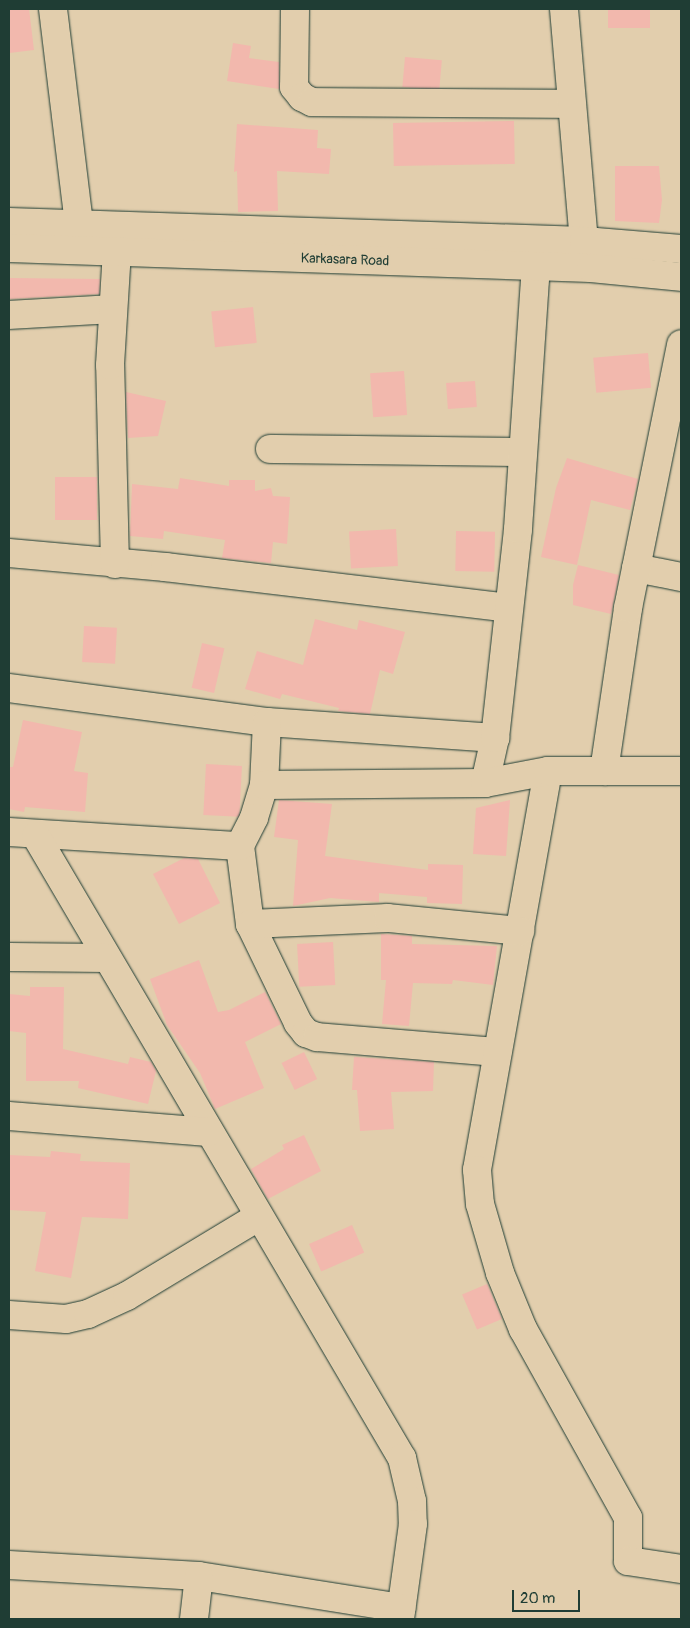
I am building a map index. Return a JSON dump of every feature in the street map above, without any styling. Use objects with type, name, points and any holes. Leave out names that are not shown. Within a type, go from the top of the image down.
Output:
[{"type":"street","points":[[53,9],[79,225]]},
{"type":"street","points":[[295,9],[294,87],[302,97],[312,102],[570,104]]},
{"type":"street","points":[[564,9],[570,104],[584,241]]},
{"type":"street","name":"Karkasara Road","points":[[9,222],[478,251],[536,266],[681,276]]},
{"type":"street","name":"Karkasara Road","points":[[9,248],[116,252],[478,251],[584,241],[681,249]]},
{"type":"street","points":[[116,252],[110,365],[116,564]]},
{"type":"street","points":[[485,783],[495,738],[508,608],[523,452],[536,266]]},
{"type":"street","points":[[9,315],[113,310]]},
{"type":"street","points":[[604,771],[636,568],[673,422],[681,344]]},
{"type":"street","points":[[270,448],[523,452]]},
{"type":"street","points":[[9,553],[508,608]]},
{"type":"street","points":[[636,568],[681,576]]},
{"type":"street","points":[[9,688],[267,722],[495,738]]},
{"type":"street","points":[[267,722],[264,785],[254,818],[240,846],[250,924],[306,1033],[317,1037],[497,1052]]},
{"type":"street","points":[[548,771],[497,1052],[478,1170],[480,1204],[500,1273],[523,1329],[628,1518],[628,1561],[681,1569]]},
{"type":"street","points":[[264,785],[485,783],[548,771],[681,771]]},
{"type":"street","points":[[9,832],[36,836],[240,846]]},
{"type":"street","points":[[9,1565],[199,1576],[401,1614],[413,1524],[412,1501],[402,1458],[258,1217],[36,836]]},
{"type":"street","points":[[250,924],[388,918],[520,931]]},
{"type":"street","points":[[9,958],[107,958]]},
{"type":"street","points":[[9,1116],[208,1132]]},
{"type":"street","points":[[9,1315],[66,1319],[88,1314],[127,1296],[258,1217]]},
{"type":"street","points":[[194,1619],[199,1576]]},
{"type":"building","points":[[9,9],[29,9],[34,50],[9,53]]},
{"type":"building","points":[[608,9],[650,9],[650,28],[608,28]]},
{"type":"building","points":[[233,43],[251,46],[249,58],[279,62],[279,89],[227,81]]},
{"type":"building","points":[[405,57],[442,60],[439,90],[402,87]]},
{"type":"building","points":[[514,121],[515,164],[394,166],[393,123]]},
{"type":"building","points":[[237,124],[318,130],[317,148],[331,149],[329,174],[277,171],[278,211],[238,212],[237,171],[234,172]]},
{"type":"building","points":[[615,166],[659,166],[662,200],[659,223],[615,221]]},
{"type":"building","points":[[9,278],[100,279],[99,294],[9,299]]},
{"type":"building","points":[[253,307],[257,343],[215,347],[211,311]]},
{"type":"building","points":[[648,353],[651,388],[596,393],[593,358]]},
{"type":"building","points":[[404,371],[407,415],[373,417],[370,373]]},
{"type":"building","points":[[475,381],[477,407],[448,409],[446,383]]},
{"type":"building","points":[[126,392],[166,401],[158,436],[128,438]]},
{"type":"building","points":[[567,458],[638,479],[630,510],[591,500],[577,565],[541,557],[556,488]]},
{"type":"building","points":[[55,477],[97,477],[97,520],[55,520]]},
{"type":"building","points":[[180,478],[229,486],[229,480],[255,480],[255,491],[271,488],[273,496],[290,497],[287,544],[273,542],[271,563],[222,558],[225,540],[164,531],[163,539],[130,536],[132,484],[178,489]]},
{"type":"building","points":[[396,529],[398,566],[351,568],[349,531]]},
{"type":"building","points":[[456,531],[495,532],[494,572],[455,571]]},
{"type":"building","points":[[578,565],[619,575],[611,614],[573,605],[573,585]]},
{"type":"building","points":[[315,619],[357,630],[359,620],[405,632],[393,674],[380,670],[370,714],[338,711],[339,708],[282,694],[280,699],[245,689],[257,651],[303,665]]},
{"type":"building","points":[[84,626],[117,628],[115,664],[82,662]]},
{"type":"building","points":[[202,643],[224,648],[214,693],[192,688]]},
{"type":"building","points":[[23,720],[82,732],[74,771],[88,773],[85,812],[25,807],[24,812],[9,809],[9,767],[13,767]]},
{"type":"building","points":[[206,764],[242,766],[239,817],[203,815]]},
{"type":"building","points":[[279,800],[332,804],[325,856],[428,870],[428,864],[463,865],[462,904],[427,903],[427,897],[379,893],[379,902],[330,898],[293,906],[298,840],[274,837]]},
{"type":"building","points":[[510,800],[506,856],[473,854],[476,808]]},
{"type":"building","points":[[184,858],[198,859],[220,903],[179,924],[153,874]]},
{"type":"building","points":[[381,934],[412,936],[412,944],[497,946],[493,985],[453,980],[452,984],[413,983],[409,1026],[382,1024],[386,980],[381,980]]},
{"type":"building","points":[[333,942],[335,985],[299,987],[297,944]]},
{"type":"building","points":[[199,960],[218,1012],[229,1010],[265,992],[281,1024],[245,1042],[264,1088],[215,1109],[200,1073],[167,1025],[150,979]]},
{"type":"building","points":[[30,987],[64,987],[63,1049],[128,1064],[130,1057],[151,1062],[156,1071],[148,1104],[78,1088],[79,1081],[26,1081],[26,1033],[9,1031],[9,994],[30,996]]},
{"type":"building","points":[[304,1052],[317,1079],[295,1090],[282,1063]]},
{"type":"building","points":[[354,1057],[434,1062],[433,1091],[391,1092],[394,1129],[360,1131],[357,1090],[352,1090]]},
{"type":"building","points":[[304,1135],[321,1171],[268,1199],[251,1169],[284,1149],[282,1145]]},
{"type":"building","points":[[51,1151],[81,1154],[80,1161],[130,1163],[128,1219],[82,1217],[71,1278],[35,1271],[46,1212],[9,1210],[9,1155],[50,1157]]},
{"type":"building","points":[[352,1225],[364,1252],[321,1272],[309,1244]]},
{"type":"building","points":[[487,1284],[502,1319],[477,1330],[462,1295]]}]
